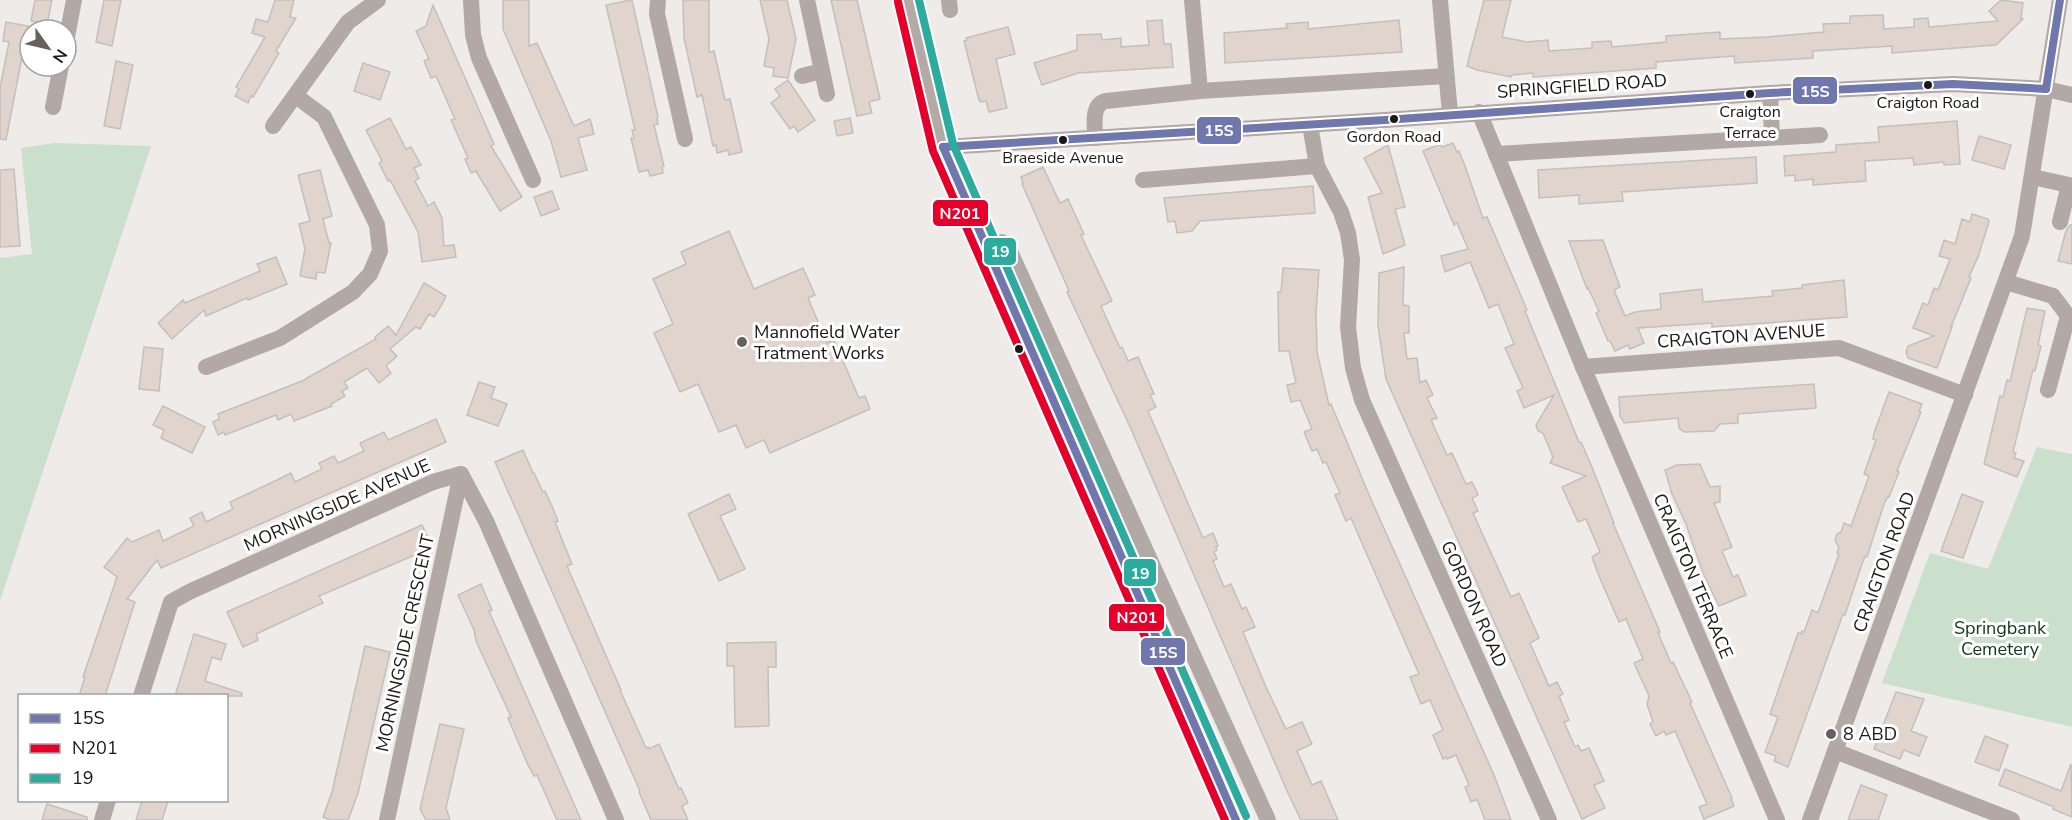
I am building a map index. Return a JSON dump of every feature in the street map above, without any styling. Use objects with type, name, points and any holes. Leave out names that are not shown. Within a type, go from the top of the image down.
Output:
[{"type":"main road","points":[[908,0],[944,147],[985,247],[1236,820]]},
{"type":"street","points":[[71,18],[74,0]]},
{"type":"street","points":[[273,126],[348,22],[378,0]]},
{"type":"street","points":[[471,0],[472,25],[479,58],[532,180]]},
{"type":"street","points":[[658,0],[657,14],[685,139]]},
{"type":"street","points":[[807,0],[827,94]]},
{"type":"street","points":[[1192,0],[1200,91]]},
{"type":"street","points":[[1440,0],[1450,114]]},
{"type":"street","name":"CRAIGTON ROAD","points":[[1809,820],[2022,236],[2060,0]]},
{"type":"street","points":[[802,76],[822,71]]},
{"type":"street","points":[[1095,138],[1095,108],[1100,102],[1200,91],[1446,76]]},
{"type":"street","points":[[53,107],[59,78]]},
{"type":"street","name":"SPRINGFIELD ROAD","points":[[944,147],[1770,93],[1953,84],[2046,88],[2072,94]]},
{"type":"street","points":[[1770,93],[1772,137]]},
{"type":"street","points":[[206,367],[280,338],[352,292],[370,274],[380,250],[377,225],[324,117],[296,96]]},
{"type":"street","name":"CRAIGTON TERRACE","points":[[1479,112],[1583,367],[1777,820]]},
{"type":"street","name":"GORDON ROAD","points":[[1310,124],[1317,166],[1341,212],[1348,233],[1352,260],[1348,327],[1353,368],[1362,400],[1549,820]]},
{"type":"street","points":[[1496,154],[1820,135]]},
{"type":"street","points":[[1143,180],[1317,166]]},
{"type":"street","points":[[2032,177],[2069,185],[2060,222]]},
{"type":"street","points":[[985,247],[1002,242],[1008,247],[1268,820]]},
{"type":"street","points":[[2007,282],[2053,296],[2068,316],[2048,390]]},
{"type":"street","name":"CRAIGTON AVENUE","points":[[1583,367],[1839,348],[1965,394]]},
{"type":"street","points":[[461,474],[486,521],[616,820]]},
{"type":"street","name":"MORNINGSIDE AVENUE","points":[[142,694],[171,602],[434,482],[461,474]]},
{"type":"street","name":"MORNINGSIDE CRESCENT","points":[[387,820],[461,474]]},
{"type":"street","points":[[1836,751],[2012,820]]},
{"type":"street","points":[[102,820],[108,802]]},
{"type":"green space","points":[[55,143],[151,146],[0,601],[0,258],[32,254],[21,148]]},
{"type":"green space","name":"Springbank Cemetery","points":[[2037,447],[2072,454],[2072,727],[1882,683],[1930,553],[1988,569]]},
{"type":"building","points":[[35,0],[52,0],[48,18],[32,18]]},
{"type":"building","points":[[104,0],[121,0],[112,46],[96,42]]},
{"type":"building","points":[[275,0],[294,0],[290,17],[296,18],[276,51],[279,53],[248,103],[235,96],[239,89],[236,87],[265,37],[252,33],[256,19],[268,22]]},
{"type":"building","points":[[503,0],[529,0],[529,46],[537,43],[574,126],[590,119],[594,134],[578,138],[587,170],[561,177],[551,141],[503,29]]},
{"type":"building","points":[[632,0],[658,117],[658,124],[654,125],[664,166],[662,166],[663,173],[650,176],[648,170],[639,172],[631,138],[634,138],[632,130],[635,130],[606,5]]},
{"type":"building","points":[[683,0],[709,0],[709,52],[714,51],[725,100],[730,99],[742,152],[729,155],[728,150],[717,153],[716,145],[713,146],[702,95],[697,97],[684,38]]},
{"type":"building","points":[[760,0],[787,0],[796,39],[788,78],[773,76],[774,68],[764,66],[769,39]]},
{"type":"building","points":[[831,0],[857,0],[880,99],[869,102],[872,113],[857,116]]},
{"type":"building","points":[[1484,0],[1511,0],[1502,37],[1527,42],[1548,40],[1549,51],[1592,48],[1592,42],[1611,41],[1612,47],[1666,42],[1666,36],[1720,32],[1720,39],[1824,32],[1823,24],[1850,23],[1850,16],[1883,15],[1884,29],[1914,27],[1914,19],[1928,18],[1929,27],[1998,21],[1989,11],[2001,0],[2023,3],[2021,19],[2023,19],[1996,45],[1892,53],[1892,46],[1813,51],[1813,58],[1735,63],[1734,56],[1656,62],[1656,68],[1533,77],[1533,73],[1511,77],[1467,66]]},
{"type":"building","points":[[433,5],[494,144],[491,146],[522,197],[500,211],[476,171],[471,173],[465,159],[468,158],[451,120],[455,119],[436,76],[431,78],[424,61],[429,59],[416,31],[426,26]]},
{"type":"building","points":[[1162,20],[1164,44],[1171,44],[1173,67],[1078,73],[1042,85],[1034,63],[1077,50],[1077,35],[1101,34],[1102,40],[1121,38],[1121,47],[1149,45],[1147,21]]},
{"type":"building","points":[[1399,20],[1402,52],[1225,63],[1224,33],[1287,28],[1286,24],[1308,22],[1308,29]]},
{"type":"building","points":[[6,22],[18,24],[18,78],[6,140],[0,139],[0,88],[9,42],[3,41]]},
{"type":"building","points":[[1008,27],[1015,54],[996,59],[1007,108],[989,112],[986,101],[979,100],[964,41],[967,40],[966,38]]},
{"type":"building","points":[[116,61],[133,65],[120,129],[104,126]]},
{"type":"building","points":[[363,63],[390,72],[380,100],[354,91]]},
{"type":"building","points":[[788,80],[815,120],[798,132],[794,126],[790,129],[771,103],[780,96],[775,89]]},
{"type":"building","points":[[390,118],[406,149],[411,147],[421,165],[414,168],[419,178],[415,181],[428,206],[434,202],[442,218],[444,246],[454,245],[456,257],[422,262],[418,232],[390,180],[388,181],[379,163],[382,161],[366,130]]},
{"type":"building","points":[[850,118],[853,133],[837,136],[834,121]]},
{"type":"building","points":[[1957,121],[1960,164],[1944,165],[1944,162],[1914,165],[1913,158],[1865,161],[1866,181],[1813,185],[1813,179],[1795,181],[1795,175],[1785,176],[1784,156],[1836,152],[1836,145],[1879,142],[1878,127]]},
{"type":"building","points":[[1979,136],[2011,145],[2004,169],[1972,160]]},
{"type":"building","points":[[1453,143],[1465,166],[1483,218],[1487,217],[1527,310],[1525,311],[1579,442],[1592,467],[1613,523],[1660,632],[1658,632],[1661,640],[1692,702],[1690,703],[1732,798],[1734,806],[1704,819],[1699,807],[1707,804],[1675,731],[1666,735],[1664,731],[1656,736],[1650,724],[1653,722],[1647,704],[1649,696],[1634,663],[1643,659],[1626,619],[1619,622],[1599,576],[1592,557],[1600,552],[1586,519],[1578,522],[1562,487],[1586,476],[1550,463],[1553,457],[1543,433],[1538,431],[1536,425],[1554,395],[1524,408],[1517,391],[1523,388],[1505,348],[1514,344],[1498,304],[1489,308],[1470,262],[1445,272],[1441,256],[1468,249],[1457,223],[1454,225],[1423,151],[1441,144],[1442,147]]},
{"type":"building","points":[[1388,145],[1405,207],[1395,209],[1405,245],[1383,254],[1368,197],[1382,193],[1364,158]]},
{"type":"building","points":[[1756,157],[1757,183],[1622,192],[1623,201],[1579,204],[1579,195],[1539,198],[1538,170]]},
{"type":"building","points":[[1043,167],[1060,203],[1068,199],[1084,234],[1081,235],[1112,301],[1101,306],[1120,348],[1122,347],[1128,361],[1138,357],[1154,394],[1150,395],[1156,407],[1148,411],[1203,538],[1213,533],[1218,546],[1214,552],[1217,559],[1213,561],[1224,587],[1231,584],[1242,609],[1246,607],[1255,627],[1243,632],[1266,687],[1286,729],[1302,722],[1312,744],[1297,751],[1312,785],[1321,781],[1338,820],[1301,820],[1287,791],[1131,429],[1067,292],[1069,291],[1022,184],[1021,177]]},
{"type":"building","points":[[14,169],[20,246],[0,247],[0,170]]},
{"type":"building","points":[[320,170],[332,216],[323,219],[329,243],[331,243],[325,273],[317,272],[316,279],[300,276],[305,249],[299,224],[310,221],[298,175]]},
{"type":"building","points":[[1313,186],[1315,213],[1200,221],[1192,231],[1177,233],[1175,221],[1168,222],[1164,198]]},
{"type":"building","points":[[552,191],[559,209],[541,216],[534,197]]},
{"type":"building","points":[[1972,214],[1988,219],[1989,222],[1969,277],[1971,278],[1937,368],[1908,358],[1906,352],[1908,346],[1934,336],[1913,328],[1923,303],[1928,305],[1934,288],[1938,290],[1950,259],[1939,256],[1944,240],[1955,244],[1962,219],[1970,222]]},
{"type":"building","points":[[2072,225],[2072,264],[2058,261],[2066,231]]},
{"type":"building","name":"Mannofield Water Tratment Works","points":[[729,231],[754,289],[803,268],[815,295],[808,298],[827,343],[834,340],[859,398],[865,396],[870,409],[770,453],[764,440],[746,448],[736,425],[719,432],[698,384],[680,392],[654,333],[673,324],[653,279],[686,264],[681,252]]},
{"type":"building","points":[[1603,240],[1620,287],[1614,290],[1625,316],[1635,312],[1661,309],[1660,294],[1702,289],[1703,302],[1773,296],[1772,291],[1844,280],[1847,317],[1712,327],[1712,323],[1638,328],[1644,343],[1630,349],[1628,345],[1615,351],[1596,313],[1599,311],[1587,289],[1569,241]]},
{"type":"building","points":[[276,257],[287,284],[206,316],[204,310],[172,339],[158,323],[183,300],[185,303],[260,271],[257,264]]},
{"type":"building","points":[[1404,267],[1403,305],[1409,306],[1409,333],[1404,333],[1407,359],[1417,358],[1420,383],[1426,380],[1433,395],[1427,398],[1437,418],[1431,420],[1447,455],[1452,453],[1466,484],[1472,482],[1478,495],[1472,498],[1478,511],[1473,513],[1511,597],[1519,593],[1539,638],[1530,643],[1549,686],[1557,682],[1563,694],[1559,696],[1569,720],[1564,722],[1575,747],[1578,745],[1581,751],[1589,748],[1604,781],[1594,785],[1605,808],[1582,819],[1386,379],[1378,326],[1379,273]]},
{"type":"building","points":[[1283,268],[1319,270],[1316,313],[1317,352],[1329,405],[1331,404],[1494,775],[1511,820],[1485,820],[1477,799],[1471,802],[1465,787],[1469,785],[1456,755],[1443,759],[1433,735],[1443,730],[1430,700],[1421,704],[1410,677],[1419,674],[1351,518],[1346,521],[1335,495],[1340,493],[1326,462],[1323,463],[1317,449],[1312,451],[1304,432],[1312,429],[1300,400],[1291,402],[1287,385],[1296,383],[1289,351],[1279,351],[1278,292],[1281,292]]},
{"type":"building","points":[[424,283],[446,296],[434,317],[429,314],[420,329],[416,327],[390,349],[397,356],[386,366],[391,373],[379,383],[367,368],[344,382],[348,388],[342,391],[345,396],[331,404],[332,406],[294,421],[291,414],[278,420],[276,415],[225,435],[224,432],[218,435],[213,422],[219,419],[218,414],[302,381],[376,339],[375,337],[388,326],[396,335]]},
{"type":"building","points":[[2027,308],[2045,311],[2038,345],[2041,346],[2013,452],[2016,453],[2014,458],[2024,461],[2017,477],[1984,464],[2000,396],[2003,397],[2007,380],[2010,381]]},
{"type":"building","points":[[144,347],[163,349],[159,391],[139,389]]},
{"type":"building","points":[[479,382],[495,387],[491,398],[507,404],[498,426],[467,415]]},
{"type":"building","points":[[1814,384],[1816,408],[1738,414],[1738,423],[1720,424],[1714,431],[1684,432],[1679,428],[1678,418],[1624,423],[1620,416],[1619,397]]},
{"type":"building","points":[[1889,392],[1922,404],[1919,411],[1921,412],[1889,497],[1884,504],[1867,557],[1865,556],[1845,615],[1843,614],[1788,767],[1774,761],[1776,756],[1765,752],[1778,717],[1770,714],[1798,633],[1804,632],[1812,610],[1818,613],[1839,554],[1835,540],[1837,534],[1841,532],[1844,523],[1851,526],[1869,476],[1864,474],[1876,440],[1873,439],[1874,433]]},
{"type":"building","points":[[163,406],[205,427],[192,453],[161,438],[164,430],[153,425]]},
{"type":"building","points":[[436,419],[446,442],[161,568],[157,560],[127,599],[135,602],[106,694],[80,694],[85,677],[83,677],[117,577],[104,567],[127,538],[132,542],[159,530],[163,541],[194,526],[190,518],[202,512],[206,522],[233,509],[230,502],[291,473],[295,482],[322,469],[319,463],[334,456],[338,463],[364,451],[360,443],[384,432],[388,440]]},
{"type":"building","points":[[523,450],[552,506],[558,521],[555,522],[572,564],[567,566],[620,690],[646,748],[649,749],[659,744],[679,789],[681,788],[688,803],[682,806],[688,820],[651,820],[495,462]]},
{"type":"building","points":[[1700,464],[1710,487],[1720,486],[1720,502],[1714,503],[1732,547],[1722,551],[1733,577],[1738,575],[1746,595],[1719,606],[1703,573],[1665,470],[1677,465]]},
{"type":"building","points":[[729,494],[736,509],[720,516],[745,569],[719,581],[688,514]]},
{"type":"building","points":[[1962,494],[1983,502],[1963,558],[1941,551]]},
{"type":"building","points":[[422,525],[430,542],[422,546],[424,551],[319,596],[323,603],[256,634],[258,640],[243,647],[227,612]]},
{"type":"building","points":[[481,584],[492,610],[489,611],[581,820],[557,820],[537,775],[534,776],[528,765],[513,730],[508,718],[511,717],[476,641],[474,630],[458,595]]},
{"type":"building","points":[[194,634],[226,644],[221,660],[212,657],[205,681],[242,693],[242,696],[176,694]]},
{"type":"building","points":[[776,642],[776,667],[768,667],[769,726],[735,727],[734,666],[727,666],[727,643]]},
{"type":"building","points":[[365,646],[390,652],[358,793],[348,820],[330,820],[323,817],[332,792]]},
{"type":"building","points":[[1896,692],[1924,699],[1911,731],[1927,737],[1919,756],[1904,750],[1900,759],[1874,749]]},
{"type":"building","points":[[440,724],[464,729],[446,808],[450,820],[426,820],[420,809]]},
{"type":"building","points":[[1985,736],[2008,745],[1999,771],[1975,762]]},
{"type":"building","points":[[2071,764],[2072,817],[2053,809],[2054,807],[1999,785],[2005,769],[2061,791]]},
{"type":"building","points":[[1861,785],[1887,795],[1878,820],[1848,820]]},
{"type":"building","points":[[142,802],[168,802],[162,820],[136,820]]},
{"type":"building","points":[[47,804],[87,817],[87,820],[42,820]]},
{"type":"transit line","name":"19","points":[[919,0],[953,144],[1246,816]]},
{"type":"transit line","name":"15S","points":[[2046,89],[2060,0]]},
{"type":"transit line","name":"N201","points":[[898,2],[933,151],[1225,820]]},
{"type":"transit line","name":"15S","points":[[943,147],[1385,120],[1770,93],[1953,84],[2046,89]]},
{"type":"transit line","name":"15S","points":[[943,147],[1236,820]]},
{"type":"place","name":"Craigton Road","points":[[1928,85]]},
{"type":"place","name":"Craigton Terrace","points":[[1750,94]]},
{"type":"place","name":"Gordon Road","points":[[1394,119]]},
{"type":"place","name":"Braeside Avenue","points":[[1063,140]]},
{"type":"place","name":"Mannofield Water Tratment Works","points":[[742,342]]},
{"type":"place","name":"8 ABD","points":[[1831,734]]}]
